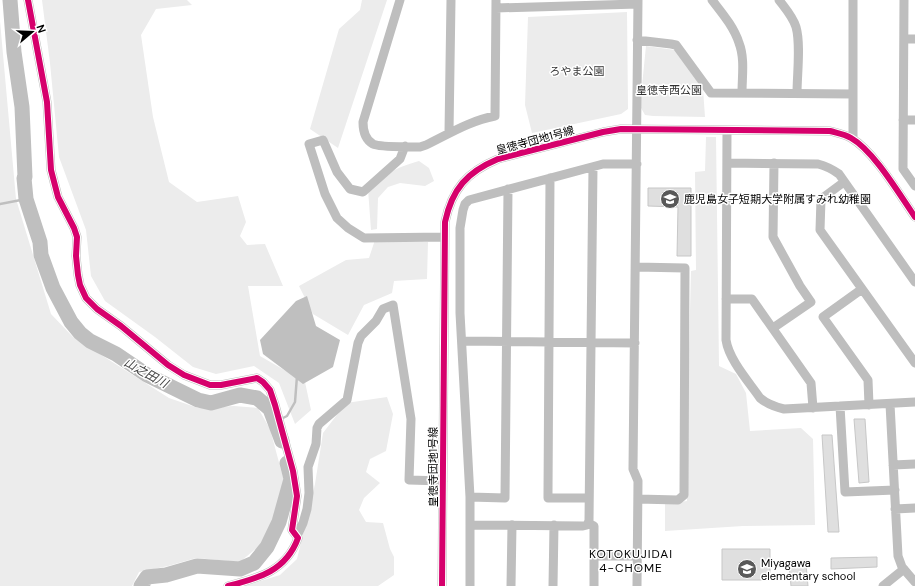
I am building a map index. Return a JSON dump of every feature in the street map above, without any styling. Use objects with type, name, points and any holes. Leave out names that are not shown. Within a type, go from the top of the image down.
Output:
[{"type":"street","points":[[28,0],[47,102],[51,170],[58,197],[77,237],[76,256],[78,275],[84,293],[97,309],[121,326],[168,365],[184,375],[210,385],[251,378],[257,378],[263,382],[270,390],[293,470],[296,496],[292,530],[297,536]]},
{"type":"street","points":[[400,0],[363,127],[364,134],[372,144],[379,146],[420,147],[449,132],[480,119],[495,116],[496,4],[638,2],[633,469],[638,481],[637,586]]},
{"type":"street","points":[[449,132],[451,0]]},
{"type":"street","points":[[712,0],[735,33],[740,44],[742,54],[742,93]]},
{"type":"street","points":[[779,0],[796,27],[798,40],[797,93]]},
{"type":"street","points":[[853,0],[853,139]]},
{"type":"street","points":[[904,0],[903,169],[915,186]]},
{"type":"street","points":[[904,39],[915,39]]},
{"type":"street","points":[[637,40],[676,45],[711,93],[853,94]]},
{"type":"street","points":[[903,120],[915,120]]},
{"type":"street","name":"皇徳寺団地1号線","points":[[442,586],[444,237],[448,208],[457,189],[465,180],[485,165],[498,159],[603,132],[637,128],[830,131],[853,139],[870,154],[915,217]]},
{"type":"street","points":[[728,130],[726,299],[727,346],[760,398],[766,403],[784,409],[915,402]]},
{"type":"street","points":[[405,146],[400,159],[363,192],[350,189],[337,172],[322,140],[309,144],[325,194],[337,218],[348,228],[364,238],[444,237]]},
{"type":"street","points":[[727,162],[818,164],[825,166],[839,174],[915,282]]},
{"type":"street","points":[[773,328],[811,302],[800,286],[774,237],[774,163]]},
{"type":"street","points":[[470,586],[470,497],[460,313],[460,228],[465,204],[469,200],[603,164],[637,164]]},
{"type":"street","points":[[588,523],[594,167]]},
{"type":"street","points":[[550,178],[548,498],[589,498]]},
{"type":"street","points":[[844,182],[820,199],[820,230],[915,363]]},
{"type":"street","points":[[470,497],[505,498],[508,189]]},
{"type":"street","points":[[636,267],[685,268],[684,495],[678,500],[638,499]]},
{"type":"street","points":[[862,289],[823,317],[868,380],[869,405]]},
{"type":"street","points":[[726,299],[752,299],[812,383],[814,408]]},
{"type":"street","points":[[228,586],[248,581],[274,569],[284,562],[294,550],[298,538],[297,536],[307,509],[309,493],[308,467],[316,444],[317,428],[319,424],[347,400],[358,343],[362,336],[376,321],[383,309],[393,305],[411,419],[409,480],[442,481]]},
{"type":"street","points":[[462,341],[634,343]]},
{"type":"street","points":[[890,404],[898,556],[904,569],[915,582]]},
{"type":"street","points":[[840,406],[845,492],[894,490]]},
{"type":"street","points":[[893,465],[915,464]]},
{"type":"street","points":[[896,509],[915,508]]},
{"type":"street","points":[[470,525],[583,526],[588,523]]},
{"type":"street","points":[[588,523],[594,526],[594,586]]},
{"type":"street","points":[[511,586],[512,525]]},
{"type":"street","points":[[553,586],[554,526]]},
{"type":"street","points":[[594,556],[638,556]]},
{"type":"street","points":[[883,586],[904,569]]},
{"type":"green space","points":[[42,0],[187,0],[192,5],[156,9],[141,35],[153,117],[169,182],[197,202],[238,196],[246,222],[240,236],[247,245],[265,244],[283,286],[248,286],[260,356],[305,382],[311,410],[295,424],[279,383],[254,366],[216,374],[193,367],[155,337],[105,301],[91,276],[86,230],[59,157]]},
{"type":"green space","points":[[362,0],[387,0],[338,148],[310,129],[339,29],[360,10]]},
{"type":"green space","name":"ろやま公園","points":[[627,12],[628,109],[621,114],[532,133],[525,105],[528,17]]},
{"type":"green space","points":[[0,21],[16,199],[51,314],[73,337],[169,398],[198,408],[234,406],[258,408],[270,429],[284,481],[274,521],[259,546],[240,562],[196,558],[139,572],[132,586],[0,586]]},
{"type":"green space","name":"皇徳寺西公園","points":[[646,46],[675,50],[703,89],[705,117],[645,115],[640,106]]},
{"type":"green space","points":[[706,137],[716,137],[719,366],[736,374],[746,393],[750,431],[801,428],[813,439],[815,525],[743,526],[665,531],[665,504],[687,501],[691,271],[696,270],[695,172],[705,171]]},
{"type":"green space","points":[[419,161],[429,168],[434,181],[425,186],[400,183],[388,187],[378,198],[377,229],[371,230],[368,189],[391,172]]},
{"type":"green space","points":[[375,240],[428,242],[427,279],[394,281],[392,293],[364,305],[348,335],[313,314],[299,286],[346,260],[369,258]]},
{"type":"green space","points":[[387,397],[393,414],[386,451],[370,459],[366,472],[380,483],[364,498],[359,510],[366,522],[383,523],[390,549],[394,557],[394,575],[378,586],[244,586],[280,575],[297,559],[315,484],[323,433],[346,403]]},
{"type":"shaded area","points":[[307,296],[316,326],[340,340],[333,367],[303,384],[263,354],[260,340],[296,301]]},
{"type":"building","points":[[648,188],[691,188],[691,256],[677,256],[678,207],[648,206]]},
{"type":"building","points":[[854,419],[865,419],[869,482],[859,483]]},
{"type":"building","points":[[822,435],[832,435],[839,532],[828,532]]},
{"type":"building","points":[[722,549],[770,549],[770,580],[722,580]]},
{"type":"building","points":[[877,557],[877,567],[831,569],[831,558]]},
{"type":"building","points":[[806,564],[808,586],[791,586],[789,565]]},
{"type":"waterway","name":"山之田川","points":[[10,0],[14,52],[22,107],[26,199],[40,242],[41,255],[53,288],[71,322],[80,333],[90,341],[116,354],[147,375],[198,400],[211,403],[240,395],[257,398],[270,409],[282,441]]},
{"type":"waterway","points":[[0,204],[26,199]]},
{"type":"waterway","points":[[275,422],[287,416],[295,402],[297,376]]},
{"type":"waterway","name":"山之田川","points":[[141,586],[147,577],[166,575],[197,566],[240,569],[254,563],[267,547],[279,522],[291,479],[287,463]]},
{"type":"cycle path","points":[[28,0],[47,102],[51,170],[58,197],[77,237],[76,256],[78,275],[80,285],[86,298],[97,309],[121,326],[168,365],[184,375],[210,385],[221,385],[257,378],[270,390],[293,471],[297,496],[292,530],[298,538],[293,549],[279,566],[261,576],[228,586]]},
{"type":"cycle path","points":[[442,586],[445,222],[452,200],[462,183],[469,176],[487,164],[498,159],[603,132],[621,129],[830,131],[851,138],[860,144],[886,174],[915,217]]},
{"type":"place","name":"鹿児島女子短期大学附属すみれ幼稚園","points":[[670,199]]},
{"type":"place","name":"Miyagawa elementary school","points":[[747,569]]},
{"type":"district","name":"KOTOKUJIDAI 4-CHOME","points":[[631,561]]}]
